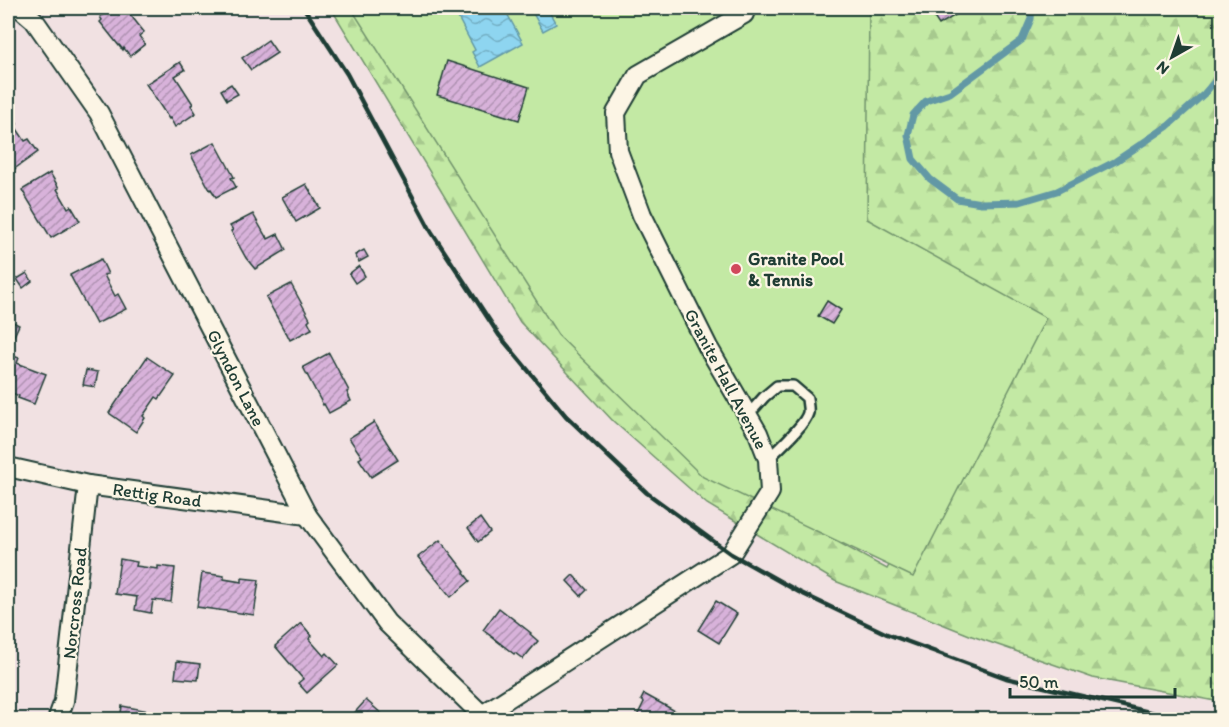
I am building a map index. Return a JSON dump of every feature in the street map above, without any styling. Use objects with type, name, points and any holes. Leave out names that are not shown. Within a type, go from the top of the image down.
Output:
[{"type":"street","name":"Glyndon Lane","points":[[20,8],[34,20],[99,113],[307,515],[387,623],[486,717]]},
{"type":"street","name":"Granite Hall Avenue","points":[[486,717],[730,554],[770,492],[768,459],[758,433],[708,347],[642,215],[618,151],[616,113],[638,75],[745,11]]},
{"type":"street","name":"Rettig Road","points":[[8,468],[88,485],[307,515]]},
{"type":"street","name":"Norcross Road","points":[[57,720],[64,701],[88,485]]},
{"type":"lane","points":[[748,415],[777,386],[793,386],[807,398],[808,413],[805,418],[789,439],[768,459]]},
{"type":"green space","points":[[331,8],[1221,8],[1221,702],[1093,678],[972,636],[835,581],[707,504],[613,421],[520,322]],"holes":[[[1014,340],[887,569],[792,517]]]},
{"type":"green space","name":"Granite Pool & Tennis","points":[[351,8],[869,8],[867,219],[1046,318],[913,577],[703,477],[558,335]]},
{"type":"water","points":[[453,8],[504,8],[523,43],[480,67],[472,52],[475,50]]},
{"type":"water","points":[[530,8],[547,8],[556,24],[543,31]]},
{"type":"building","points":[[112,8],[125,8],[144,32],[139,36],[145,44],[130,56],[100,22],[102,20],[100,17]]},
{"type":"building","points":[[945,8],[952,8],[957,14],[939,25],[933,16]]},
{"type":"building","points":[[268,40],[277,53],[251,70],[242,58]]},
{"type":"building","points":[[447,61],[529,87],[519,120],[437,95]]},
{"type":"building","points":[[180,62],[185,70],[175,76],[193,104],[191,105],[196,113],[175,127],[146,84]]},
{"type":"building","points":[[231,84],[238,94],[227,100],[221,90]]},
{"type":"building","points":[[8,111],[25,141],[29,139],[38,152],[10,172],[8,169]]},
{"type":"building","points":[[215,142],[234,177],[231,178],[236,187],[216,197],[191,155]]},
{"type":"building","points":[[50,173],[68,208],[71,206],[80,221],[51,238],[22,190]]},
{"type":"building","points":[[306,184],[320,208],[296,222],[282,197]]},
{"type":"building","points":[[253,214],[266,237],[268,239],[278,234],[286,250],[255,269],[246,258],[230,226]]},
{"type":"building","points":[[364,250],[368,257],[359,262],[355,255]]},
{"type":"building","points":[[101,259],[108,274],[104,275],[115,296],[118,294],[126,309],[96,324],[70,275]]},
{"type":"building","points":[[359,266],[365,276],[355,283],[349,274]]},
{"type":"building","points":[[27,273],[32,281],[23,288],[17,279]]},
{"type":"building","points":[[291,284],[310,319],[308,321],[312,329],[290,340],[266,297]]},
{"type":"building","points":[[827,301],[841,310],[832,324],[818,316]]},
{"type":"building","points":[[11,321],[19,325],[13,338],[8,336]]},
{"type":"building","points":[[329,353],[349,391],[347,392],[351,401],[329,413],[303,367]]},
{"type":"building","points":[[13,356],[19,358],[17,363],[46,374],[34,404],[8,391],[8,358],[12,359]]},
{"type":"building","points":[[147,357],[175,376],[159,399],[156,397],[143,416],[145,418],[136,432],[109,413]]},
{"type":"building","points":[[86,370],[98,372],[95,387],[83,385]]},
{"type":"building","points":[[374,422],[398,460],[371,477],[359,459],[362,457],[349,438]]},
{"type":"building","points":[[480,518],[490,532],[478,542],[468,528]]},
{"type":"building","points":[[440,540],[470,581],[451,597],[418,557]]},
{"type":"building","points":[[120,559],[137,562],[136,566],[158,569],[158,566],[175,568],[171,602],[153,600],[151,613],[135,610],[137,597],[115,594]]},
{"type":"building","points":[[202,573],[224,576],[224,579],[242,582],[242,578],[259,580],[254,615],[197,607]]},
{"type":"building","points":[[573,575],[587,590],[581,596],[567,581]]},
{"type":"building","points":[[716,601],[737,614],[719,643],[698,630]]},
{"type":"building","points":[[499,608],[538,641],[523,659],[483,630]]},
{"type":"building","points":[[301,623],[312,636],[309,639],[324,656],[327,653],[338,665],[307,693],[298,683],[303,679],[275,646]]},
{"type":"building","points":[[177,661],[200,664],[198,680],[175,678]]},
{"type":"building","points":[[644,694],[686,717],[685,720],[635,720],[644,702],[641,700]]},
{"type":"building","points":[[366,700],[383,715],[381,717],[383,720],[348,720]]},
{"type":"building","points":[[122,706],[181,717],[180,720],[120,720]]},
{"type":"waterway","points":[[1032,8],[1031,19],[1022,40],[950,93],[926,101],[913,115],[908,135],[913,159],[930,179],[957,199],[981,203],[1020,202],[1057,191],[1116,161],[1168,126],[1204,94],[1222,73]]},
{"type":"railway","points":[[304,8],[347,74],[431,231],[499,335],[566,416],[647,493],[731,554],[799,592],[887,634],[1006,678],[1183,720]]},
{"type":"place","name":"Granite Pool & Tennis","points":[[736,269]]}]
